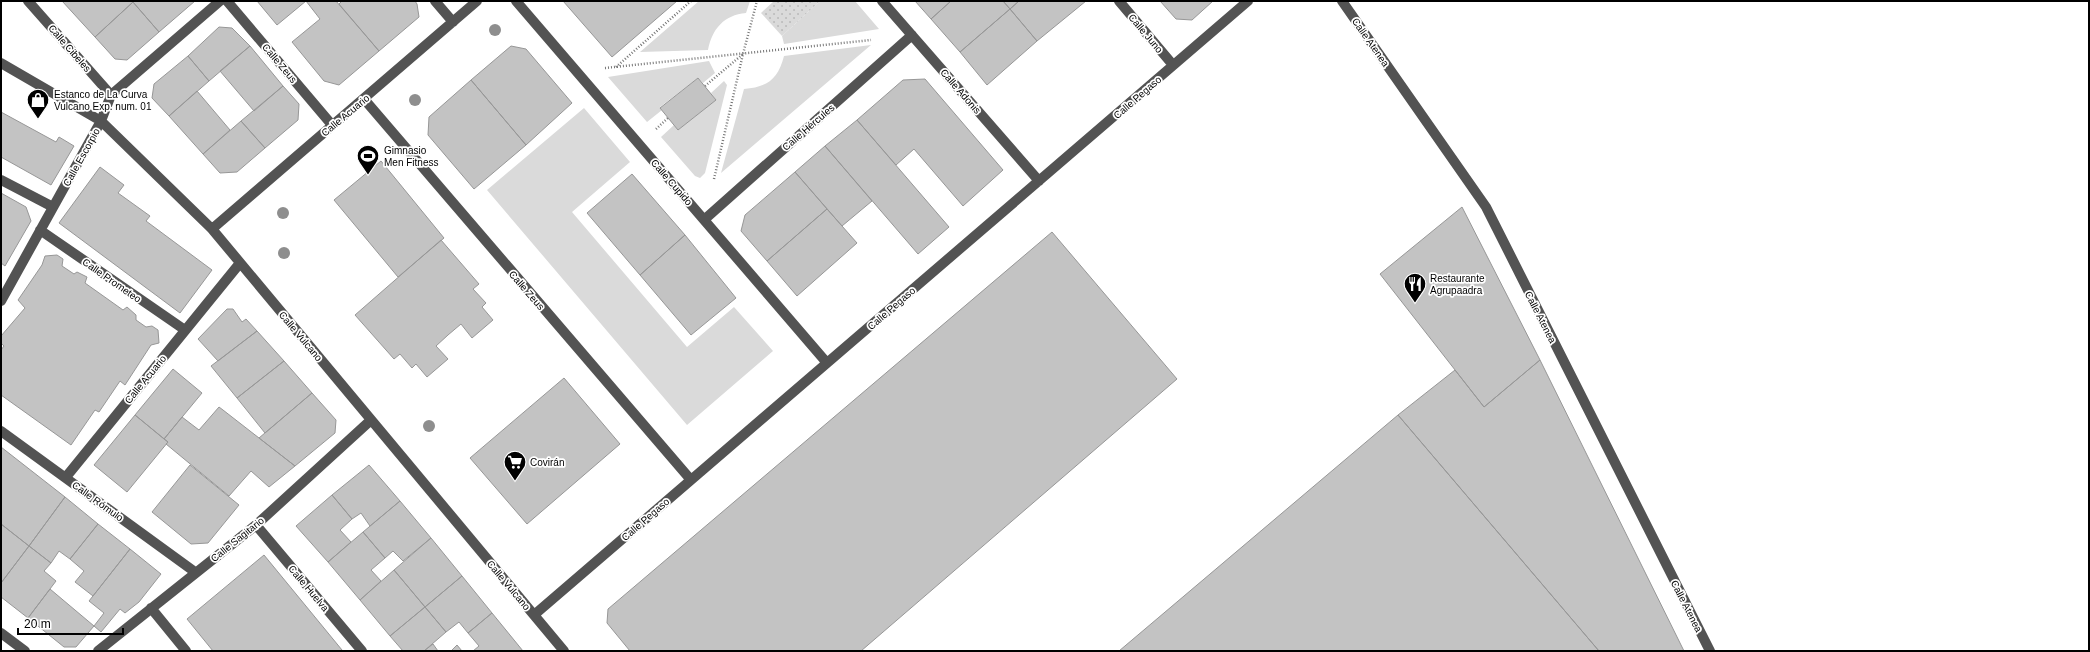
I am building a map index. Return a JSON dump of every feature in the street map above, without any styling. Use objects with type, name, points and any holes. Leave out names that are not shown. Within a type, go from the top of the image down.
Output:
[{"type":"street","name":"Calle Cibeles","points":[[28,1],[111,95]]},
{"type":"street","name":"Calle Escorpio","points":[[1,300],[101,120],[111,95],[220,1]]},
{"type":"street","name":"Calle Zeus","points":[[227,1],[332,125]]},
{"type":"street","points":[[435,1],[453,22]]},
{"type":"street","name":"Calle Acuario","points":[[212,229],[477,1]]},
{"type":"street","name":"Calle Cupido","points":[[516,1],[827,363]]},
{"type":"street","name":"Calle Adonis","points":[[882,1],[1039,181]]},
{"type":"street","name":"Calle Juno","points":[[1119,1],[1173,65]]},
{"type":"street","name":"Calle Pegaso","points":[[534,615],[1248,1]]},
{"type":"street","name":"Calle Atenea","points":[[1342,1],[1486,207],[1710,651]]},
{"type":"street","name":"Calle Hércules","points":[[704,219],[912,35]]},
{"type":"street","name":"Calle Vulcano","points":[[1,63],[101,120],[212,229],[564,651]]},
{"type":"street","name":"Calle Zeus","points":[[364,99],[690,480]]},
{"type":"street","points":[[1,180],[53,207]]},
{"type":"street","name":"Calle Prometeo","points":[[40,230],[185,330]]},
{"type":"street","name":"Calle Acuario","points":[[66,477],[240,263]]},
{"type":"street","name":"Calle Sagitario","points":[[98,651],[256,524],[371,420]]},
{"type":"street","name":"Calle Rómulo","points":[[1,431],[195,572]]},
{"type":"street","name":"Calle Huelva","points":[[256,524],[362,651]]},
{"type":"street","points":[[151,608],[186,651]]},
{"type":"street","points":[[1,633],[25,651]]},
{"type":"path","points":[[615,67],[691,1]]},
{"type":"path","points":[[713,181],[743,54],[758,1]]},
{"type":"path","points":[[577,71],[874,39]]},
{"type":"path","points":[[705,86],[743,54]]},
{"type":"shaded area","points":[[699,1],[750,1],[746,13],[738,14],[720,24],[710,42],[708,50],[640,52]]},
{"type":"shaded area","points":[[774,1],[820,1],[782,36],[761,13]]},
{"type":"shaded area","points":[[820,1],[855,1],[879,29],[784,44],[782,36]]},
{"type":"shaded area","points":[[871,45],[721,173],[744,89],[766,84],[771,80],[779,71],[784,56]]},
{"type":"shaded area","points":[[709,61],[715,73],[703,83],[698,78],[660,107],[662,110],[647,122],[608,77]]},
{"type":"shaded area","points":[[724,81],[727,85],[705,173],[700,178],[695,176],[661,137],[674,125],[678,130],[716,100],[711,93]]},
{"type":"shaded area","points":[[584,108],[630,162],[572,212],[687,347],[734,307],[773,351],[687,425],[487,190]]},
{"type":"building","points":[[62,1],[132,1],[133,2],[95,37]]},
{"type":"building","points":[[132,1],[195,1],[159,32]]},
{"type":"building","points":[[257,1],[306,1],[277,25]]},
{"type":"building","points":[[306,1],[336,1],[379,51],[339,85],[324,81],[292,42],[320,19]]},
{"type":"building","points":[[342,1],[415,1],[417,4],[419,17],[379,51],[339,4]]},
{"type":"building","points":[[563,1],[677,1],[612,57]]},
{"type":"building","points":[[915,1],[951,1],[931,19]]},
{"type":"building","points":[[951,1],[1003,1],[1010,9],[960,52],[931,19]]},
{"type":"building","points":[[1003,1],[1019,1],[1010,9]]},
{"type":"building","points":[[1019,1],[1086,1],[1037,41],[1010,9]]},
{"type":"building","points":[[1160,1],[1213,1],[1192,20],[1176,19]]},
{"type":"building","points":[[133,2],[159,32],[127,60],[115,59],[95,37]]},
{"type":"building","points":[[1010,9],[1037,41],[987,85],[960,52]]},
{"type":"building","points":[[219,27],[232,28],[250,46],[209,81],[188,56]]},
{"type":"building","points":[[250,46],[283,86],[254,111],[220,71]]},
{"type":"building","points":[[511,46],[526,49],[572,103],[526,145],[471,80]]},
{"type":"building","points":[[188,56],[209,81],[169,116],[152,98],[154,84]]},
{"type":"building","points":[[698,78],[716,100],[678,130],[660,108]]},
{"type":"building","points":[[925,79],[1003,170],[963,206],[914,149],[896,165],[857,120],[903,80]]},
{"type":"building","points":[[471,80],[526,145],[474,189],[428,135],[429,117]]},
{"type":"building","points":[[283,86],[299,104],[298,120],[265,148],[241,121]]},
{"type":"building","points":[[197,91],[230,130],[203,154],[169,116]]},
{"type":"building","points":[[1,112],[56,142],[59,137],[74,146],[51,185],[1,157]]},
{"type":"building","points":[[857,120],[949,227],[918,254],[825,146]]},
{"type":"building","points":[[241,121],[265,148],[237,172],[220,173],[203,154]]},
{"type":"building","points":[[825,146],[872,201],[842,226],[795,172]]},
{"type":"building","points":[[381,161],[444,238],[398,277],[334,200]]},
{"type":"building","points":[[100,167],[124,185],[118,193],[150,216],[146,221],[212,270],[180,313],[59,223]]},
{"type":"building","points":[[795,172],[827,209],[767,261],[741,231],[745,215]]},
{"type":"building","points":[[632,174],[685,235],[640,275],[587,213]]},
{"type":"building","points":[[1,193],[26,207],[31,221],[5,266],[1,263]]},
{"type":"building","points":[[1462,207],[1540,360],[1484,407],[1380,274]]},
{"type":"building","points":[[827,209],[857,243],[797,296],[767,261]]},
{"type":"building","points":[[1052,232],[1177,379],[861,651],[630,651],[607,623],[608,609]]},
{"type":"building","points":[[685,235],[736,298],[691,335],[640,275]]},
{"type":"building","points":[[441,240],[479,284],[473,289],[486,303],[482,307],[493,320],[472,338],[461,324],[448,335],[436,346],[448,359],[427,377],[416,364],[412,368],[400,354],[394,359],[355,315]]},
{"type":"building","points":[[57,255],[63,259],[62,266],[74,274],[77,272],[87,277],[85,283],[123,310],[127,307],[136,315],[136,320],[146,327],[152,326],[158,330],[159,343],[151,345],[125,385],[120,381],[99,412],[95,410],[71,445],[1,395],[1,350],[4,346],[1,343],[1,336],[25,308],[18,300],[42,265],[45,256]]},
{"type":"building","points":[[227,309],[233,309],[242,322],[246,319],[257,331],[218,361],[198,339]]},
{"type":"building","points":[[257,331],[284,361],[237,398],[211,366]]},
{"type":"building","points":[[1540,360],[1684,651],[1599,651],[1398,415],[1455,370],[1484,407]]},
{"type":"building","points":[[284,361],[312,393],[265,433],[237,398]]},
{"type":"building","points":[[173,369],[202,393],[164,439],[135,415]]},
{"type":"building","points":[[564,378],[620,444],[527,524],[470,458]]},
{"type":"building","points":[[312,393],[336,420],[335,433],[295,466],[259,438]]},
{"type":"building","points":[[219,407],[295,466],[269,487],[251,471],[229,496],[166,444],[168,442],[164,439],[182,417],[199,430]]},
{"type":"building","points":[[135,415],[168,442],[127,492],[94,465]]},
{"type":"building","points":[[1398,415],[1599,651],[1119,651]]},
{"type":"building","points":[[1,447],[65,497],[29,546],[1,524]]},
{"type":"building","points":[[190,465],[239,505],[208,543],[191,544],[152,512]]},
{"type":"building","points":[[369,465],[400,501],[370,526],[361,513],[352,519],[332,495]]},
{"type":"building","points":[[332,495],[352,519],[340,530],[351,542],[328,562],[296,526]]},
{"type":"building","points":[[65,497],[98,524],[70,559],[59,551],[51,563],[29,546]]},
{"type":"building","points":[[400,501],[431,538],[403,561],[393,551],[385,558],[363,532]]},
{"type":"building","points":[[1,524],[29,546],[1,583]]},
{"type":"building","points":[[98,524],[130,549],[93,596],[75,582],[84,571],[70,559]]},
{"type":"building","points":[[363,532],[385,558],[371,570],[381,581],[360,600],[328,562]]},
{"type":"building","points":[[431,538],[462,576],[425,607],[394,570]]},
{"type":"building","points":[[29,546],[51,563],[44,571],[56,581],[28,618],[1,597],[1,583]]},
{"type":"building","points":[[130,549],[161,574],[139,602],[125,613],[120,609],[101,632],[94,626],[104,613],[89,601]]},
{"type":"building","points":[[264,555],[342,650],[341,651],[213,651],[187,619]]},
{"type":"building","points":[[394,570],[425,607],[390,636],[360,600]]},
{"type":"building","points":[[462,576],[492,613],[468,633],[459,622],[446,632],[425,607]]},
{"type":"building","points":[[50,589],[94,626],[76,647],[64,647],[28,618]]},
{"type":"building","points":[[425,607],[446,632],[424,651],[403,651],[390,636]]},
{"type":"building","points":[[492,613],[523,651],[473,651],[479,646],[468,633]]},
{"type":"building","points":[[433,644],[438,651],[424,651]]},
{"type":"building","points":[[457,645],[462,651],[451,651]]},
{"type":"place","name":"Estanco de La Curva Vulcano Exp. num. 01","points":[[38,120]]},
{"type":"place","name":"Gimnasio Men Fitness","points":[[368,176]]},
{"type":"place","name":"Restaurante Agrupaadra","points":[[1415,304]]},
{"type":"place","name":"Covirán","points":[[515,482]]}]
